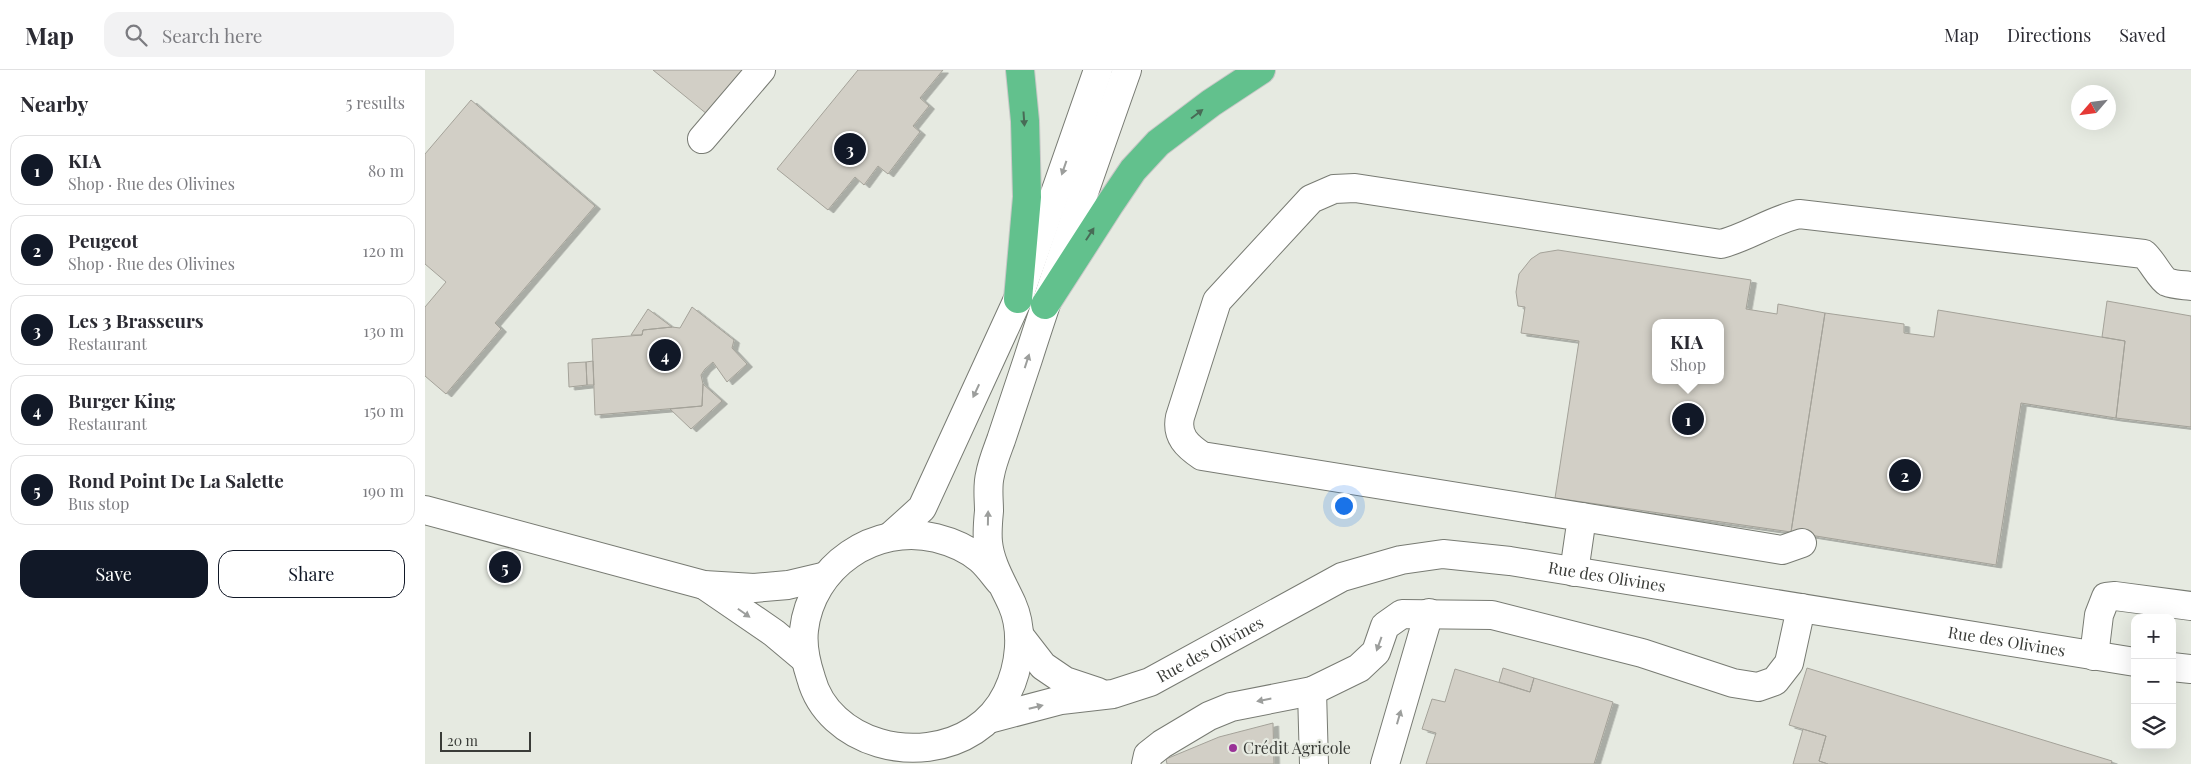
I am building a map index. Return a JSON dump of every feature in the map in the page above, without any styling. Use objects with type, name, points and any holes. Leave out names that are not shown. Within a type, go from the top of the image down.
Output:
[{"type":"highway","points":[[1018,299],[1027,197],[1025,121],[1020,70]]},
{"type":"highway","points":[[1045,305],[1133,170],[1158,143],[1211,103],[1261,70]]},
{"type":"street","points":[[702,139],[761,70]]},
{"type":"street","points":[[891,536],[922,508],[1018,299],[1098,70]]},
{"type":"street","points":[[1001,582],[979,558],[952,543],[922,535],[891,536],[866,544],[844,558],[826,576],[811,602],[804,630],[805,659],[815,692],[835,719],[863,739],[895,750],[929,750],[961,739],[989,719],[1007,694],[1017,665],[1019,635],[1013,607],[1001,582],[988,543],[989,476],[1045,305],[1127,70]]},
{"type":"street","points":[[1802,543],[1782,550],[1202,456],[1182,439],[1178,427],[1217,301],[1311,198],[1334,189],[1345,188],[1721,244],[1734,240],[1783,217],[1799,214],[2145,254],[2167,282],[2191,286]]},
{"type":"street","points":[[425,510],[704,585],[754,588],[788,585],[826,576]]},
{"type":"street","points":[[1574,572],[1582,517]]},
{"type":"street","name":"Rue des Olivines","points":[[989,719],[1061,700],[1113,694],[1150,682],[1343,577],[1401,560],[1443,554],[1574,572],[2131,661]]},
{"type":"street","points":[[704,585],[774,634],[805,659]]},
{"type":"street","points":[[2094,656],[2099,615],[2106,597],[2115,596],[2191,606]]},
{"type":"street","points":[[1146,764],[1148,755],[1162,744],[1209,716],[1231,707],[1312,691],[1359,668],[1376,652],[1385,626],[1402,614],[1492,615],[1642,653],[1733,683],[1757,687],[1775,681],[1789,663],[1801,608]]},
{"type":"street","points":[[1385,764],[1429,613]]},
{"type":"street","name":"Rue des Olivines","points":[[1019,635],[1043,666],[1065,681],[1104,694]]},
{"type":"street","points":[[2176,668],[2191,670]]},
{"type":"street","points":[[1312,691],[1314,764]]},
{"type":"building","points":[[653,70],[754,70],[713,119]]},
{"type":"building","points":[[858,70],[943,70],[920,98],[929,106],[913,126],[920,132],[888,174],[878,166],[864,185],[855,177],[828,210],[777,169]]},
{"type":"building","points":[[471,100],[595,206],[495,323],[501,329],[446,394],[425,376],[425,307],[446,282],[425,264],[425,154]]},
{"type":"building","points":[[1558,250],[1751,280],[1746,309],[1777,314],[1778,304],[1825,313],[1791,532],[1555,498],[1579,341],[1521,333],[1525,307],[1518,306],[1516,292],[1519,274],[1531,259],[1540,253]]},
{"type":"building","points":[[2107,301],[2191,316],[2191,427],[2116,418],[2125,341],[2102,337]]},
{"type":"building","points":[[692,307],[734,340],[732,348],[747,364],[727,382],[713,362],[705,369],[701,375],[703,384],[702,406],[595,415],[592,339],[642,335],[643,330],[680,328]]},
{"type":"building","points":[[648,309],[672,327],[643,330],[642,335],[631,335]]},
{"type":"building","points":[[1938,310],[2125,341],[2116,418],[2021,403],[1996,565],[1791,532],[1825,313],[1904,324],[1904,333],[1934,337]]},
{"type":"building","points":[[593,361],[594,385],[587,385],[586,362]]},
{"type":"building","points":[[586,362],[587,385],[569,387],[568,363]]},
{"type":"building","points":[[703,384],[722,401],[691,429],[670,409],[702,406]]},
{"type":"building","points":[[1503,668],[1534,678],[1530,692],[1499,682]]},
{"type":"building","points":[[1807,668],[2112,761],[2111,764],[1828,764],[1819,761],[1826,736],[1789,725]]},
{"type":"building","points":[[1455,669],[1530,692],[1534,678],[1613,702],[1594,764],[1426,764],[1436,733],[1422,729],[1432,699],[1445,702]]},
{"type":"building","name":"Crédit Agricole","points":[[1273,723],[1274,764],[1167,764],[1166,759],[1219,737]]},
{"type":"building","points":[[1803,729],[1826,736],[1819,761],[1828,764],[1793,764]]},
{"type":"place","name":"Les 3 Brasseurs","points":[[850,149]]},
{"type":"place","name":"Burger King","points":[[665,355]]},
{"type":"place","name":"KIA","points":[[1688,419]]},
{"type":"place","name":"Peugeot","points":[[1905,475]]},
{"type":"place","name":"Rond Point De La Salette","points":[[505,567]]},
{"type":"place","name":"Crédit Agricole","points":[[1233,748]]}]
